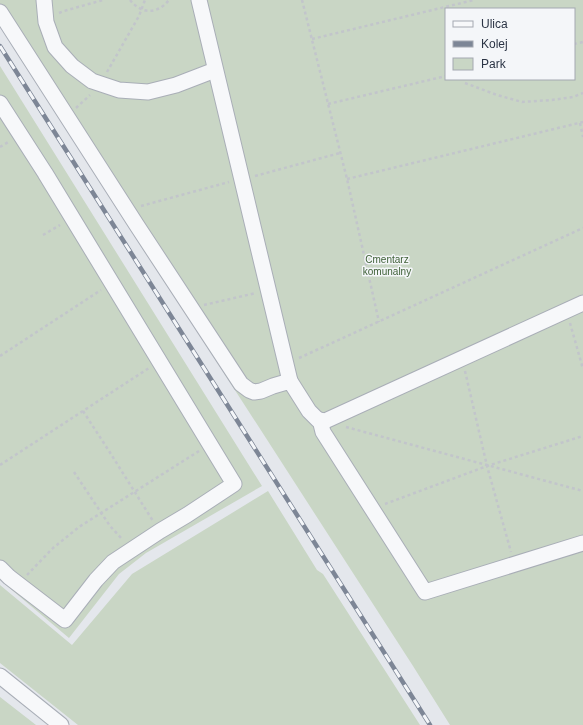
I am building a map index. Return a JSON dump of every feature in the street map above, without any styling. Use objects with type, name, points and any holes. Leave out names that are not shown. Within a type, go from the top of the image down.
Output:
[{"type":"street","points":[[44,0],[46,19],[55,47],[72,66],[92,81],[119,90],[148,92],[176,85],[215,70]]},
{"type":"street","points":[[199,0],[290,380],[309,411],[318,420],[325,421],[583,303]]},
{"type":"street","points":[[0,12],[241,384],[254,392],[261,391],[290,380]]},
{"type":"street","points":[[0,103],[45,173],[234,484],[113,562],[96,580],[65,620],[9,577],[0,568]]},
{"type":"street","points":[[320,420],[323,432],[425,592],[583,543]]},
{"type":"street","points":[[0,676],[61,725]]},
{"type":"path","points":[[46,19],[64,11],[102,0]]},
{"type":"path","points":[[130,0],[141,10],[148,11],[159,9],[169,0]]},
{"type":"path","points":[[67,117],[100,84],[140,16],[145,0]]},
{"type":"path","points":[[302,0],[347,179],[379,322]]},
{"type":"path","points":[[312,39],[474,0]]},
{"type":"path","points":[[328,104],[445,76]]},
{"type":"path","points":[[465,83],[496,95],[522,102],[573,97],[583,93]]},
{"type":"path","points":[[347,179],[581,122],[583,137]]},
{"type":"path","points":[[44,235],[72,218]]},
{"type":"path","points":[[286,364],[583,228]]},
{"type":"path","points":[[0,356],[112,283]]},
{"type":"path","points":[[191,308],[268,290]]},
{"type":"path","points":[[566,311],[583,369]]},
{"type":"path","points":[[462,359],[487,466],[514,564]]},
{"type":"path","points":[[0,465],[159,361]]},
{"type":"path","points":[[83,411],[160,531]]},
{"type":"path","points":[[343,426],[583,491]]},
{"type":"path","points":[[372,509],[487,466],[583,436]]},
{"type":"path","points":[[18,584],[53,548],[79,526],[210,444]]},
{"type":"path","points":[[74,472],[110,526],[132,549]]},
{"type":"green space","name":"Cmentarz komunalny","points":[[0,0],[583,0],[583,725],[450,725],[0,26]]},
{"type":"green space","points":[[0,66],[262,486],[146,553],[119,574],[69,638],[0,580]]},
{"type":"green space","points":[[268,491],[317,570],[323,574],[420,725],[78,725],[0,663],[0,585],[72,645],[132,574]]},
{"type":"green space","points":[[0,697],[36,725],[0,725]]},
{"type":"railway","points":[[0,46],[430,725]]}]
